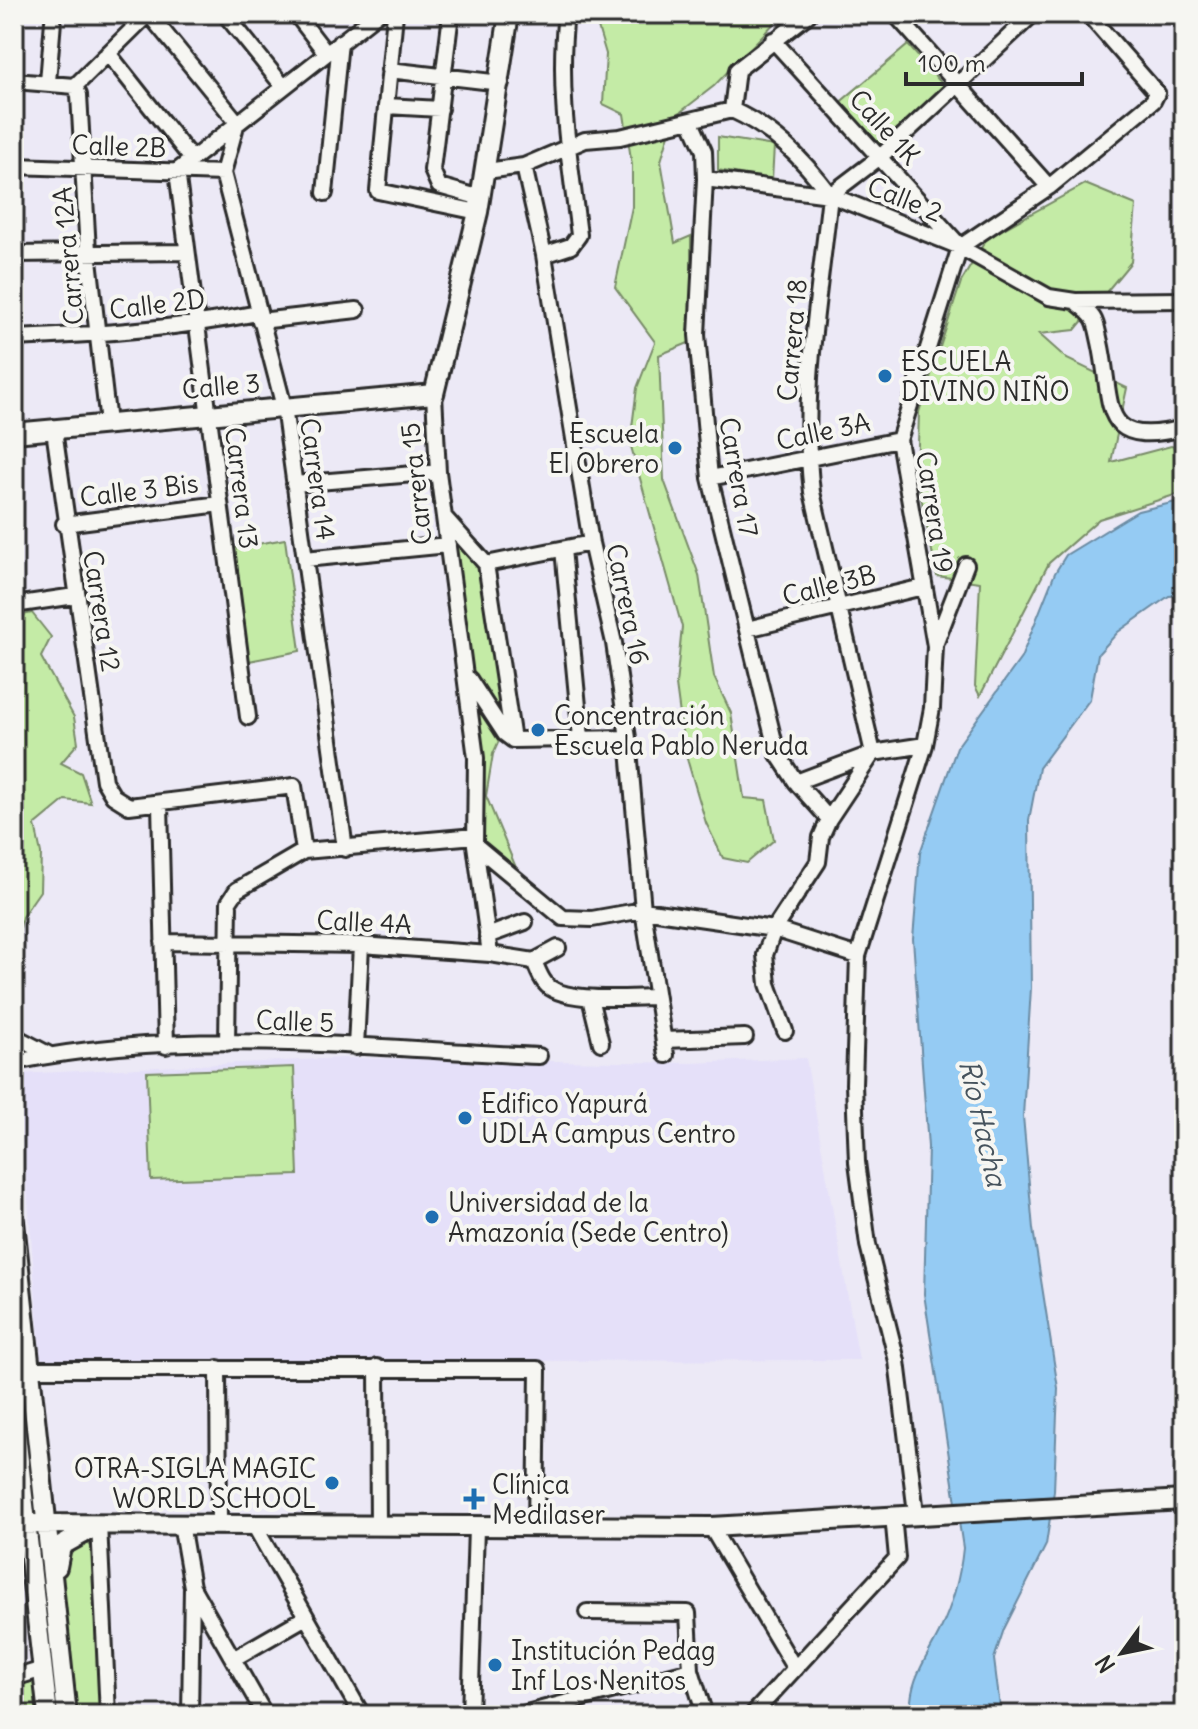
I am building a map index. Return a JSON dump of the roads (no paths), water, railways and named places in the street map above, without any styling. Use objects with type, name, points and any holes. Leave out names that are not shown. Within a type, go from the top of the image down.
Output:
[{"type":"main road","name":"Carrera 15","points":[[434,394],[486,171],[509,14]]},
{"type":"main road","name":"Calle 3","points":[[15,428],[54,430],[434,394]]},
{"type":"main road","points":[[14,1222],[19,1330],[28,1369],[29,1522],[51,1571],[67,1715]]},
{"type":"main road","points":[[14,1417],[29,1522],[48,1715]]},
{"type":"main road","points":[[29,1522],[476,1528],[711,1527],[924,1512],[1184,1500]]},
{"type":"main road","points":[[51,1571],[57,1567],[56,1555],[61,1546],[99,1524]]},
{"type":"street","points":[[14,81],[75,86],[148,14],[237,122]]},
{"type":"street","points":[[225,14],[283,86]]},
{"type":"street","points":[[296,14],[326,53]]},
{"type":"street","points":[[395,14],[378,191],[479,205]]},
{"type":"street","points":[[451,14],[434,178],[439,186],[479,205]]},
{"type":"street","points":[[544,255],[577,241],[579,235],[561,55],[566,14]]},
{"type":"street","points":[[732,110],[737,70],[809,14]]},
{"type":"street","points":[[895,14],[1049,187]]},
{"type":"street","points":[[486,171],[524,166],[585,140],[620,137],[732,110],[783,140],[830,195],[880,157],[1033,14]]},
{"type":"street","points":[[960,247],[1049,187],[1153,101],[1157,93],[1088,14]]},
{"type":"street","points":[[177,171],[373,15]]},
{"type":"street","points":[[48,82],[53,21]]},
{"type":"street","name":"Calle 1K","points":[[773,40],[960,247]]},
{"type":"street","points":[[325,193],[340,42]]},
{"type":"street","points":[[108,53],[191,158]]},
{"type":"street","points":[[389,70],[501,83]]},
{"type":"street","name":"Carrera 12A","points":[[75,86],[79,95],[88,251],[108,423]]},
{"type":"street","points":[[386,106],[440,109]]},
{"type":"street","name":"Carrera 14","points":[[237,122],[223,173],[284,407],[345,849]]},
{"type":"street","name":"Carrera 17","points":[[691,122],[704,151],[697,335],[710,478],[777,753],[796,782],[829,819]]},
{"type":"street","name":"Calle 2B","points":[[14,166],[223,173]]},
{"type":"street","name":"Carrera 16","points":[[524,166],[544,255],[591,543],[614,643],[628,738],[643,910],[665,1047],[745,1037]]},
{"type":"street","name":"Carrera 13","points":[[177,171],[185,252],[248,717]]},
{"type":"street","name":"Calle 2","points":[[705,179],[830,195],[960,247],[1049,297],[1075,301],[1184,300]]},
{"type":"street","name":"Carrera 18","points":[[830,195],[813,348],[808,459],[812,492],[873,753]]},
{"type":"street","name":"Carrera 19","points":[[924,1512],[897,1361],[868,1245],[857,1162],[854,1084],[858,956],[925,745],[932,708],[935,646],[899,440],[960,247]]},
{"type":"street","points":[[14,254],[185,252]]},
{"type":"street","points":[[1075,301],[1095,319],[1106,369],[1109,407],[1122,427],[1141,436],[1184,428]]},
{"type":"street","name":"Calle 2D","points":[[14,338],[100,335],[259,317],[357,310]]},
{"type":"street","name":"Carrera 15","points":[[434,394],[438,472],[476,758],[475,841],[490,954]]},
{"type":"street","name":"Carrera 12","points":[[54,430],[64,524],[104,781],[113,796],[129,806],[160,804]]},
{"type":"street","name":"Calle 3A","points":[[710,478],[899,440]]},
{"type":"street","points":[[294,484],[438,472]]},
{"type":"street","name":"Calle 3 Bis","points":[[64,524],[220,504]]},
{"type":"street","points":[[445,518],[486,564],[513,740]]},
{"type":"street","points":[[486,564],[591,543]]},
{"type":"street","points":[[305,559],[448,545]]},
{"type":"street","points":[[563,549],[581,738]]},
{"type":"street","points":[[935,646],[966,565]]},
{"type":"street","name":"Calle 3B","points":[[747,629],[923,587]]},
{"type":"street","points":[[14,605],[75,596]]},
{"type":"street","points":[[467,676],[505,734],[513,740],[628,738]]},
{"type":"street","points":[[796,782],[873,753],[925,745]]},
{"type":"street","points":[[785,1031],[766,969],[765,955],[774,929],[818,862],[821,837],[829,819],[873,753]]},
{"type":"street","points":[[166,1046],[160,804],[294,786],[304,851]]},
{"type":"street","points":[[227,1043],[230,895],[304,851],[475,841],[563,918],[592,919],[643,910],[774,929],[858,956]]},
{"type":"street","points":[[487,936],[525,922]]},
{"type":"street","name":"Calle 4A","points":[[163,942],[229,940],[361,945],[490,954],[534,961]]},
{"type":"street","points":[[356,1047],[361,945]]},
{"type":"street","points":[[558,948],[534,961],[546,984],[554,991],[590,998],[656,997]]},
{"type":"street","points":[[590,998],[601,1043]]},
{"type":"street","points":[[14,1036],[50,1055]]},
{"type":"street","name":"Calle 5","points":[[14,1059],[20,1061],[50,1055],[227,1043],[539,1056]]},
{"type":"street","points":[[377,1367],[378,1527]]},
{"type":"street","points":[[218,1368],[219,1525]]},
{"type":"street","points":[[28,1369],[538,1369],[536,1528]]},
{"type":"street","points":[[752,1715],[897,1558],[893,1515]]},
{"type":"street","points":[[99,1524],[108,1715]]},
{"type":"street","points":[[181,1524],[192,1587],[190,1715]]},
{"type":"street","points":[[254,1525],[362,1715]]},
{"type":"street","points":[[711,1527],[795,1669]]},
{"type":"street","points":[[470,1715],[476,1528]]},
{"type":"street","points":[[192,1587],[233,1659],[258,1713]]},
{"type":"street","points":[[587,1612],[688,1613],[691,1670],[705,1715]]},
{"type":"street","points":[[233,1659],[306,1617]]},
{"type":"street","points":[[14,1678],[43,1669]]},
{"type":"street","points":[[519,1715],[691,1670]]},
{"type":"water","name":"Río Hacha","points":[[1184,500],[1184,595],[1169,596],[1118,632],[1098,654],[1090,699],[1039,768],[1029,820],[1031,988],[1023,1116],[1033,1229],[1058,1388],[1054,1491],[1046,1545],[1004,1629],[994,1659],[1001,1715],[911,1715],[915,1682],[948,1613],[958,1581],[963,1548],[924,1294],[928,1147],[913,939],[920,853],[957,747],[1021,658],[1055,573],[1066,555],[1138,511]]},
{"type":"place","name":"ESCUELA DIVINO NIÑO","points":[[885,376]]},
{"type":"place","name":"Escuela El Obrero","points":[[675,448]]},
{"type":"place","name":"Concentración Escuela Pablo Neruda","points":[[538,730]]},
{"type":"place","name":"Edifico Yapurá UDLA Campus Centro","points":[[465,1118]]},
{"type":"place","name":"Universidad de la Amazonía (Sede Centro)","points":[[432,1217]]},
{"type":"place","name":"OTRA-SIGLA MAGIC WORLD SCHOOL","points":[[332,1483]]},
{"type":"place","name":"Clínica Medilaser","points":[[474,1499]]},
{"type":"place","name":"Institución Pedag Inf Los Nenitos","points":[[495,1665]]}]
